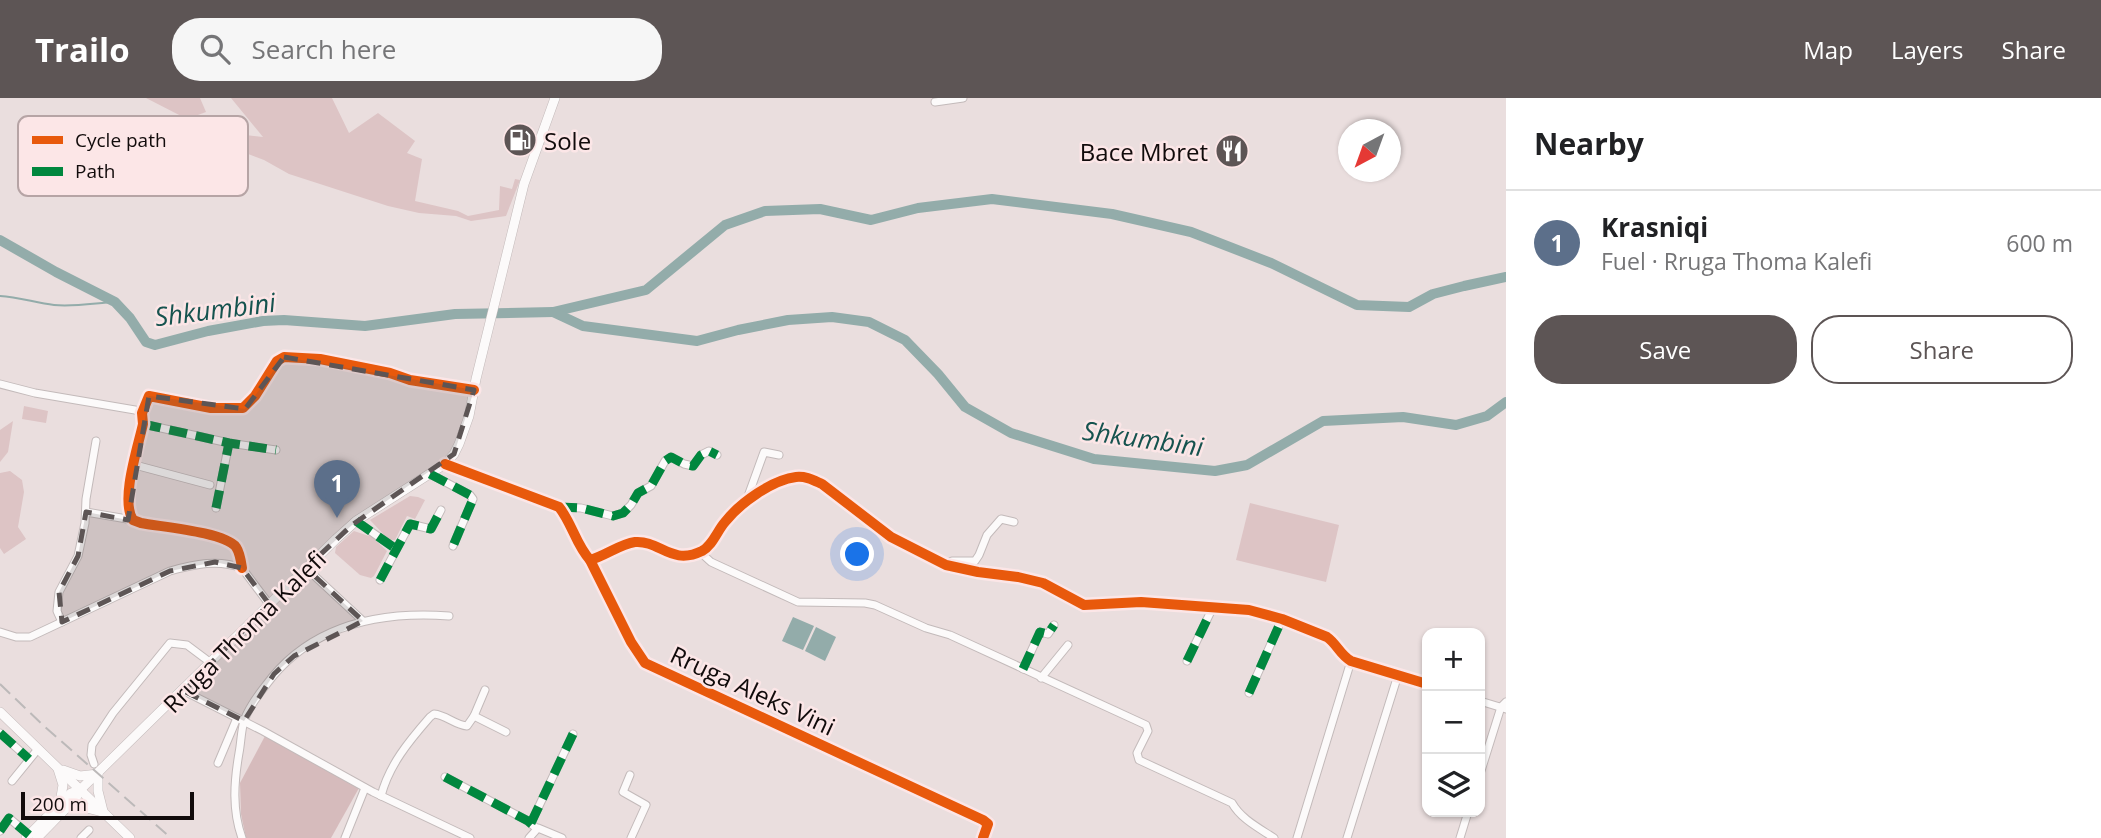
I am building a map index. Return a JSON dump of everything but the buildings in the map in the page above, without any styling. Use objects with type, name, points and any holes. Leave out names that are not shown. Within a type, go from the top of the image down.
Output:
[{"type":"main road","name":"Rruga Thoma Kalefi","points":[[31,837],[63,806],[71,793],[80,790],[98,774],[356,522],[445,464],[454,454],[469,416],[524,184],[555,98]]},
{"type":"main road","points":[[2,718],[130,838]]},
{"type":"main road","points":[[58,768],[80,776],[98,774],[98,791],[104,813]]},
{"type":"main road","points":[[58,768],[63,806],[83,807],[104,813]]},
{"type":"street","points":[[934,102],[962,98]]},
{"type":"street","points":[[133,520],[129,514],[129,490],[143,424],[142,413],[151,395],[211,408],[243,408],[255,396],[277,360],[284,357],[320,359],[411,380],[474,390]]},
{"type":"street","points":[[0,384],[142,413]]},
{"type":"street","points":[[143,424],[229,443],[276,450]]},
{"type":"street","points":[[62,622],[57,611],[59,592],[78,555],[96,441]]},
{"type":"street","points":[[216,508],[229,443]]},
{"type":"street","points":[[445,464],[559,507],[581,508],[613,516],[623,513],[638,493],[651,486],[665,461],[671,457],[693,466],[701,455],[709,452],[717,455]]},
{"type":"street","points":[[747,499],[764,452],[779,455]]},
{"type":"street","points":[[135,465],[210,485]]},
{"type":"street","points":[[430,474],[474,499],[453,546]]},
{"type":"street","points":[[590,560],[637,542],[681,557],[700,552],[747,499],[780,482],[795,477],[810,478],[822,484],[891,537],[946,565],[1018,576],[1043,583],[1084,604],[1141,602],[1249,610],[1282,619],[1327,637],[1343,657],[1351,662],[1422,682]]},
{"type":"street","name":"Rruga Aleks Vini","points":[[559,507],[590,560],[631,642],[645,663],[983,820],[988,824],[983,838]]},
{"type":"street","points":[[380,580],[410,524],[431,529],[441,510]]},
{"type":"street","points":[[86,512],[227,540],[238,550],[242,568],[270,604]]},
{"type":"street","points":[[946,565],[952,561],[975,561],[987,535],[1001,519],[1014,522]]},
{"type":"street","points":[[356,522],[396,549]]},
{"type":"street","points":[[700,552],[711,562],[798,602],[870,604],[926,628],[950,635],[1146,725],[1148,731],[1137,753],[1139,760],[1232,803],[1247,820],[1274,838]]},
{"type":"street","points":[[0,632],[16,637],[30,637],[170,571],[215,562],[242,568]]},
{"type":"street","points":[[306,568],[363,621]]},
{"type":"street","points":[[1187,661],[1213,607]]},
{"type":"street","points":[[218,763],[241,720],[274,674],[294,656],[328,634],[363,621],[402,615],[449,616]]},
{"type":"street","points":[[1249,693],[1282,619]]},
{"type":"street","points":[[1023,669],[1040,632],[1048,634],[1055,625]]},
{"type":"street","points":[[94,764],[92,745],[113,713],[170,643],[187,645],[211,663]]},
{"type":"street","points":[[1041,678],[1068,645]]},
{"type":"street","points":[[1297,838],[1351,662]]},
{"type":"street","points":[[1347,838],[1398,675]]},
{"type":"street","points":[[381,796],[394,764],[406,744],[430,717],[439,714],[467,726],[485,690]]},
{"type":"street","points":[[184,691],[365,788],[470,838]]},
{"type":"street","points":[[1485,702],[1504,706],[1485,760]]},
{"type":"street","points":[[474,716],[506,732]]},
{"type":"street","points":[[241,720],[234,805],[242,838]]},
{"type":"street","points":[[0,733],[29,759]]},
{"type":"street","points":[[529,838],[573,734]]},
{"type":"street","points":[[12,781],[38,749]]},
{"type":"street","points":[[630,775],[623,792],[646,805],[631,838]]},
{"type":"street","points":[[445,777],[534,826],[562,838]]},
{"type":"street","points":[[345,838],[365,788]]},
{"type":"street","points":[[1460,838],[1466,817]]},
{"type":"street","points":[[0,831],[9,818],[31,837]]},
{"type":"street","points":[[81,838],[89,830]]},
{"type":"highlighted area","points":[[284,357],[474,390],[454,454],[352,525],[306,568],[363,621],[294,656],[274,674],[244,721],[184,691],[269,604],[242,568],[215,562],[170,571],[62,622],[59,592],[78,556],[86,512],[128,520],[149,396],[245,409]]},
{"type":"shaded area","points":[[146,98],[200,98],[206,112],[195,116],[181,116]]},
{"type":"shaded area","points":[[231,98],[332,98],[349,133],[378,113],[415,141],[407,153],[422,159],[415,201],[468,216],[499,210],[500,186],[512,189],[515,179],[520,180],[506,216],[471,221],[456,216],[419,213],[388,206],[289,174],[248,154],[248,135],[263,137]]},
{"type":"shaded area","points":[[24,406],[48,411],[46,423],[22,419]]},
{"type":"shaded area","points":[[13,421],[8,452],[0,462],[0,430]]},
{"type":"shaded area","points":[[10,471],[22,480],[24,492],[18,527],[26,539],[4,554],[0,548],[0,473]]},
{"type":"shaded area","points":[[410,496],[425,500],[415,519],[407,516],[395,540],[389,540],[370,520]]},
{"type":"shaded area","points":[[1250,503],[1339,525],[1326,582],[1236,560]]},
{"type":"shaded area","points":[[354,531],[372,537],[387,551],[371,578],[360,575],[335,553],[336,547]]},
{"type":"shaded area","points":[[265,736],[359,788],[331,838],[246,838],[241,814],[240,783]]},
{"type":"water","points":[[793,617],[814,626],[803,650],[782,641]]},
{"type":"water","points":[[816,627],[836,637],[825,661],[805,651]]},
{"type":"waterway","name":"Shkumbini","points":[[0,240],[115,302],[146,342],[155,345],[208,331],[263,321],[365,326],[455,314],[553,312],[646,290],[725,225],[765,211],[820,209],[871,220],[918,208],[992,199],[1112,214],[1191,232],[1271,263],[1357,305],[1409,307],[1433,294],[1506,277]]},
{"type":"waterway","points":[[0,296],[62,305],[115,302]]},
{"type":"waterway","name":"Shkumbini","points":[[553,312],[583,326],[697,341],[788,320],[832,317],[869,322],[905,340],[965,407],[1011,433],[1094,459],[1215,471],[1247,465],[1323,421],[1403,417],[1456,425],[1487,416],[1506,402]]},
{"type":"railway","points":[[0,684],[171,838]]},
{"type":"marked path","points":[[143,424],[229,443],[276,450]]},
{"type":"marked path","points":[[216,508],[229,443]]},
{"type":"marked path","points":[[559,507],[581,508],[613,516],[623,513],[638,493],[651,486],[665,461],[671,457],[693,466],[701,455],[709,451],[717,455]]},
{"type":"marked path","points":[[430,474],[473,499],[453,546]]},
{"type":"marked path","points":[[380,580],[410,524],[431,529],[441,510]]},
{"type":"marked path","points":[[356,521],[396,549]]},
{"type":"marked path","points":[[1187,661],[1213,607]]},
{"type":"marked path","points":[[1249,693],[1282,619]]},
{"type":"marked path","points":[[1023,669],[1040,632],[1048,634],[1054,625]]},
{"type":"marked path","points":[[0,733],[29,759]]},
{"type":"marked path","points":[[531,823],[573,734]]},
{"type":"marked path","points":[[445,777],[528,821],[536,828]]},
{"type":"marked path","points":[[0,831],[9,818],[29,835]]},
{"type":"cycle path","points":[[242,568],[236,547],[219,537],[133,520],[129,511],[129,487],[143,424],[142,413],[149,396],[211,408],[243,408],[255,396],[277,361],[284,357],[320,359],[390,373],[410,380],[474,390]]},
{"type":"cycle path","points":[[445,464],[559,507],[590,560],[631,642],[645,663],[983,820],[988,824],[983,838]]},
{"type":"cycle path","points":[[590,560],[635,542],[644,542],[682,556],[702,551],[731,515],[748,500],[777,483],[803,477],[822,484],[891,537],[946,565],[1043,583],[1084,605],[1141,602],[1249,610],[1282,619],[1327,637],[1351,661],[1422,682]]},
{"type":"place","name":"Sole","points":[[520,140]]},
{"type":"place","name":"Bace Mbret","points":[[1232,151]]},
{"type":"place","name":"Krasniqi","points":[[337,518]]}]
